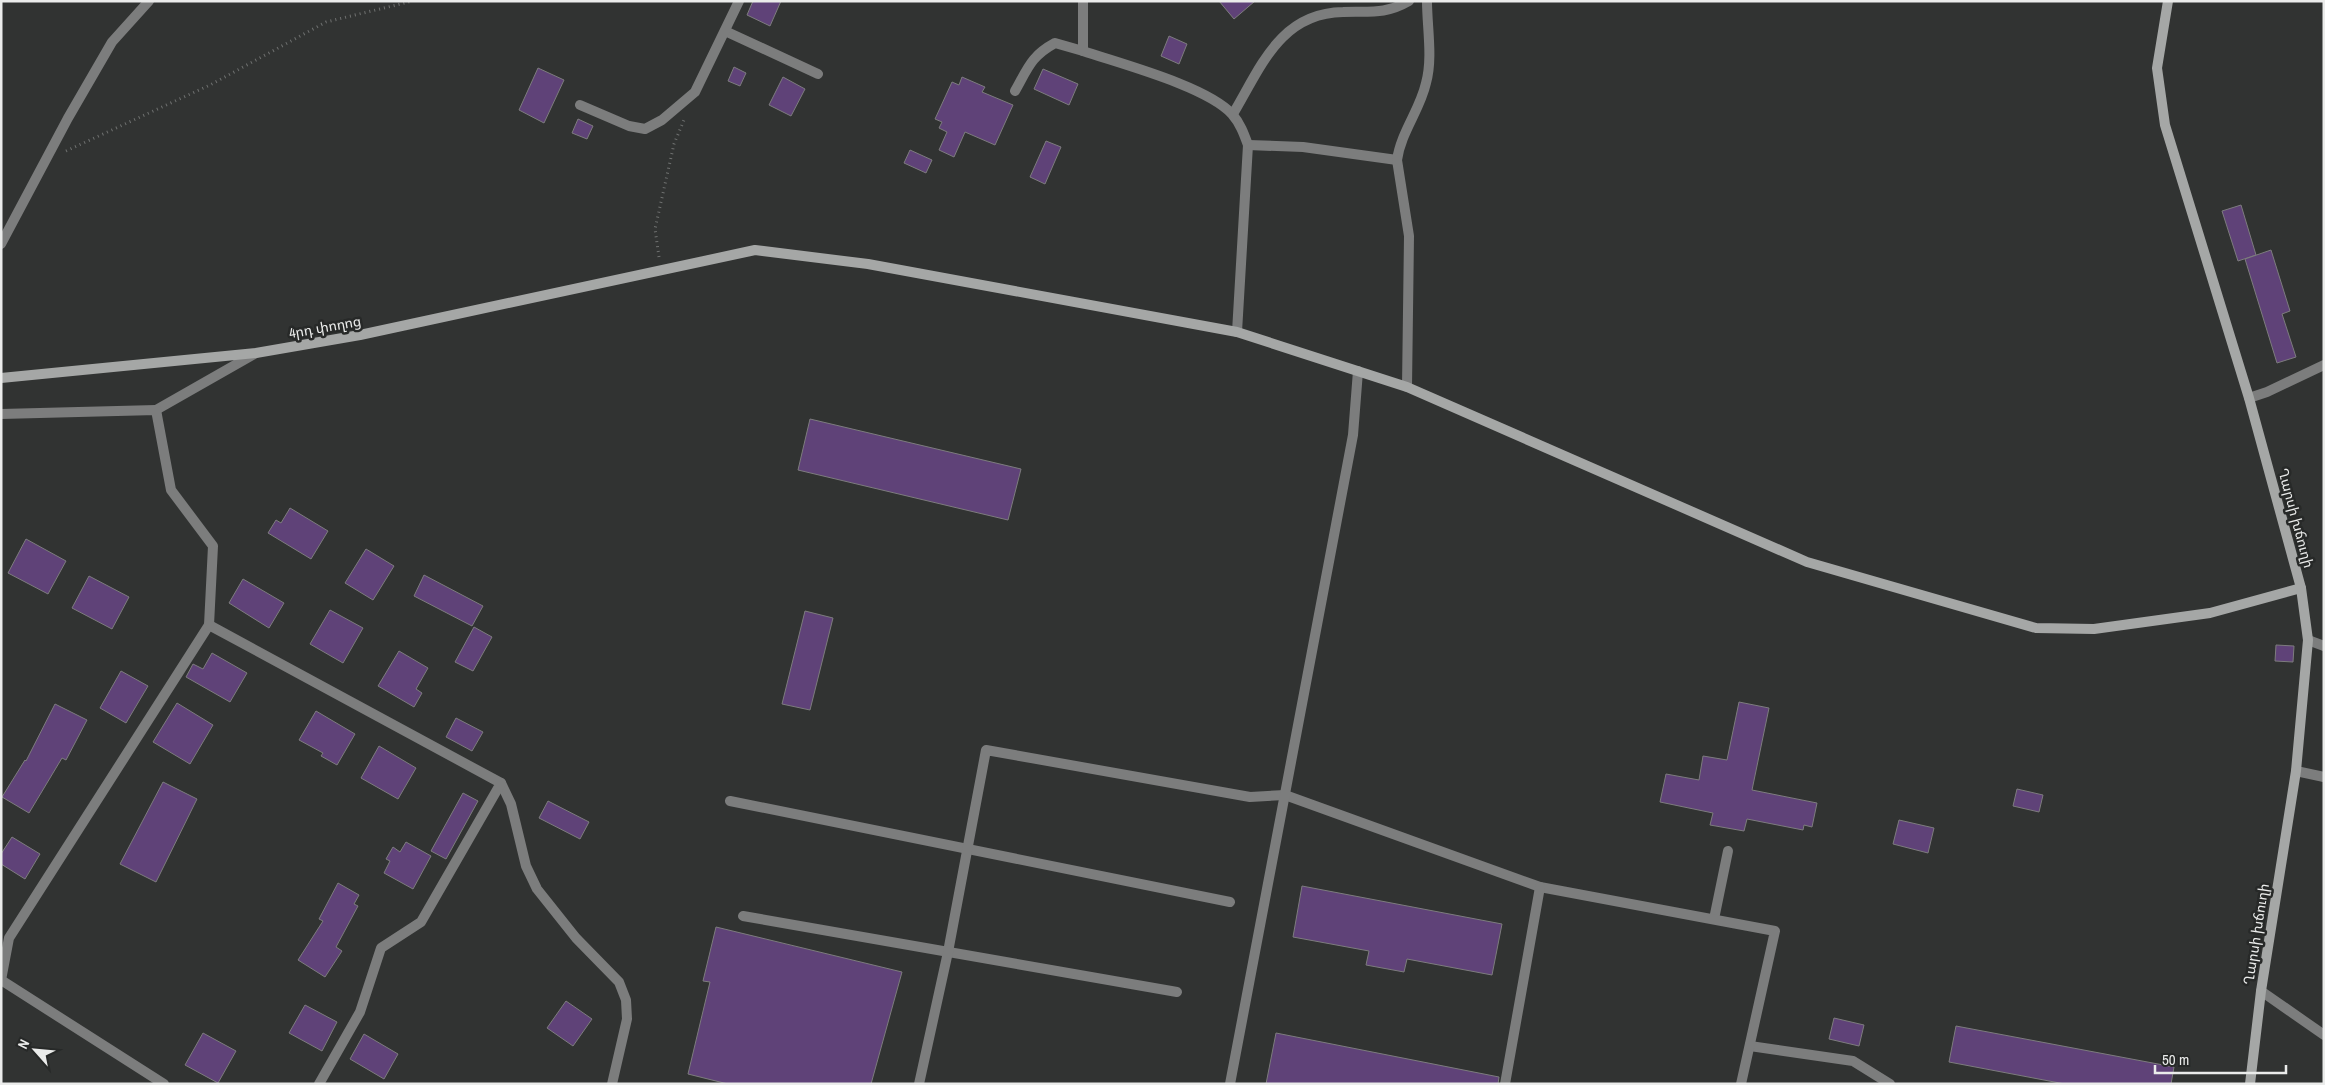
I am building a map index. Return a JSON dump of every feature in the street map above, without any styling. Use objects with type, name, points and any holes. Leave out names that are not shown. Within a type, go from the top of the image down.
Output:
[{"type":"street","points":[[1,244],[112,42],[149,1]]},
{"type":"street","points":[[580,105],[630,126],[645,129],[662,120],[695,92],[739,1]]},
{"type":"street","points":[[1083,1],[1083,51]]},
{"type":"street","points":[[1232,114],[1261,66],[1282,36],[1294,25],[1318,13],[1389,11],[1409,1]]},
{"type":"street","points":[[1407,388],[1408,236],[1397,160],[1398,148],[1426,83],[1429,70],[1426,1]]},
{"type":"street","name":"Ղարսի խճուղի","points":[[2168,1],[2157,68],[2165,125],[2249,398],[2301,588],[2308,640],[2296,771],[2261,991],[2250,1084]]},
{"type":"street","points":[[725,30],[818,74]]},
{"type":"street","points":[[1016,91],[1033,59],[1044,49],[1055,43],[1195,89],[1219,103],[1232,114],[1240,126],[1248,145],[1237,332]]},
{"type":"street","points":[[1248,145],[1304,146],[1397,160]]},
{"type":"street","name":"4րդ փողոց","points":[[1,378],[256,353],[360,335],[650,274],[754,250],[868,264],[1237,332],[1407,388],[1807,562],[2036,628],[2094,629],[2210,613],[2301,588]]},
{"type":"street","points":[[1,414],[156,410],[256,353]]},
{"type":"street","points":[[2249,398],[2267,392],[2324,365]]},
{"type":"street","points":[[1230,1084],[1353,435],[1358,371]]},
{"type":"street","points":[[156,410],[171,490],[213,546],[209,625],[5,938],[1,980],[164,1084]]},
{"type":"street","points":[[209,625],[500,783],[511,804],[526,866],[537,890],[576,938],[619,982],[626,1000],[627,1019],[612,1084]]},
{"type":"street","points":[[2308,640],[2324,646]]},
{"type":"street","points":[[919,1084],[948,952],[986,750],[1250,798],[1285,795],[1540,887],[1775,931],[1741,1084]]},
{"type":"street","points":[[2296,771],[2324,778]]},
{"type":"street","points":[[319,1084],[360,1012],[381,948],[421,922],[500,783]]},
{"type":"street","points":[[730,801],[1230,902]]},
{"type":"street","points":[[1714,920],[1728,851]]},
{"type":"street","points":[[1505,1084],[1540,887]]},
{"type":"street","points":[[743,916],[1177,992]]},
{"type":"street","points":[[2261,991],[2324,1035]]},
{"type":"street","points":[[1750,1046],[1853,1061],[1890,1084]]},
{"type":"path","points":[[46,160],[210,85],[326,22],[413,1]]},
{"type":"path","points":[[660,271],[655,229],[674,144],[685,118]]},
{"type":"building","points":[[753,1],[781,1],[770,26],[747,15]]},
{"type":"building","points":[[1219,1],[1255,1],[1234,19]]},
{"type":"building","points":[[1169,36],[1187,44],[1179,64],[1161,56]]},
{"type":"building","points":[[734,67],[746,73],[740,86],[728,81]]},
{"type":"building","points":[[538,68],[564,80],[544,123],[519,110]]},
{"type":"building","points":[[1043,69],[1078,84],[1069,105],[1034,89]]},
{"type":"building","points":[[783,77],[805,89],[791,116],[769,105]]},
{"type":"building","points":[[962,77],[985,87],[982,92],[1013,105],[995,145],[965,132],[954,157],[939,150],[947,132],[939,128],[942,122],[935,119],[952,82],[959,85]]},
{"type":"building","points":[[578,119],[593,126],[587,139],[572,133]]},
{"type":"building","points":[[1046,141],[1061,147],[1045,184],[1030,177]]},
{"type":"building","points":[[910,150],[932,160],[926,173],[904,163]]},
{"type":"building","points":[[2241,205],[2256,255],[2238,261],[2222,211]]},
{"type":"building","points":[[2271,250],[2290,311],[2282,314],[2296,357],[2277,363],[2245,259]]},
{"type":"building","points":[[810,419],[1021,469],[1008,520],[798,470]]},
{"type":"building","points":[[290,508],[328,531],[311,559],[268,533],[276,520],[281,523]]},
{"type":"building","points":[[26,539],[66,561],[48,594],[8,573]]},
{"type":"building","points":[[366,549],[394,566],[373,600],[345,583]]},
{"type":"building","points":[[424,575],[483,606],[472,626],[414,596]]},
{"type":"building","points":[[89,576],[129,597],[112,629],[72,608]]},
{"type":"building","points":[[243,579],[284,603],[269,628],[229,603]]},
{"type":"building","points":[[330,610],[363,628],[343,663],[310,644]]},
{"type":"building","points":[[805,611],[833,618],[810,710],[782,704]]},
{"type":"building","points":[[474,627],[492,637],[473,671],[455,662]]},
{"type":"building","points":[[2276,645],[2294,646],[2293,662],[2275,661]]},
{"type":"building","points":[[399,651],[428,668],[416,689],[422,693],[414,707],[378,686]]},
{"type":"building","points":[[212,653],[247,673],[230,702],[186,677],[193,664],[203,669]]},
{"type":"building","points":[[121,671],[148,686],[126,723],[100,708]]},
{"type":"building","points":[[1739,702],[1769,708],[1752,790],[1817,803],[1812,827],[1804,825],[1803,830],[1747,819],[1744,831],[1710,825],[1713,813],[1660,802],[1666,774],[1699,780],[1703,756],[1727,760]]},
{"type":"building","points":[[177,703],[213,725],[190,764],[153,742]]},
{"type":"building","points":[[55,704],[87,720],[66,760],[62,758],[29,813],[2,797],[26,761]]},
{"type":"building","points":[[316,711],[355,734],[337,765],[321,756],[323,753],[299,740]]},
{"type":"building","points":[[456,718],[483,732],[472,751],[446,737]]},
{"type":"building","points":[[379,746],[416,768],[398,799],[361,778]]},
{"type":"building","points":[[163,782],[197,799],[156,882],[120,864]]},
{"type":"building","points":[[2017,789],[2043,795],[2039,812],[2013,806]]},
{"type":"building","points":[[463,793],[478,801],[446,859],[431,851]]},
{"type":"building","points":[[548,801],[589,822],[580,839],[539,818]]},
{"type":"building","points":[[1899,820],[1934,828],[1928,853],[1893,844]]},
{"type":"building","points":[[12,837],[40,854],[25,879],[1,864],[1,854]]},
{"type":"building","points":[[406,842],[431,856],[413,889],[384,873],[390,861],[386,859],[393,847],[400,852]]},
{"type":"building","points":[[338,883],[359,895],[354,904],[358,906],[336,947],[342,951],[325,977],[298,960],[323,921],[319,919]]},
{"type":"building","points":[[1302,886],[1502,924],[1492,975],[1407,959],[1404,972],[1366,965],[1369,951],[1293,937]]},
{"type":"building","points":[[716,927],[902,972],[871,1084],[728,1084],[688,1074],[710,982],[703,981]]},
{"type":"building","points":[[566,1001],[592,1019],[573,1046],[547,1028]]},
{"type":"building","points":[[305,1005],[337,1022],[322,1051],[289,1033]]},
{"type":"building","points":[[1834,1018],[1864,1025],[1859,1046],[1829,1039]]},
{"type":"building","points":[[1956,1026],[2174,1067],[2171,1084],[2065,1084],[1949,1062]]},
{"type":"building","points":[[203,1033],[236,1051],[218,1083],[185,1065]]},
{"type":"building","points":[[1276,1033],[1499,1077],[1498,1084],[1266,1084]]},
{"type":"building","points":[[364,1034],[398,1054],[384,1079],[350,1059]]}]
